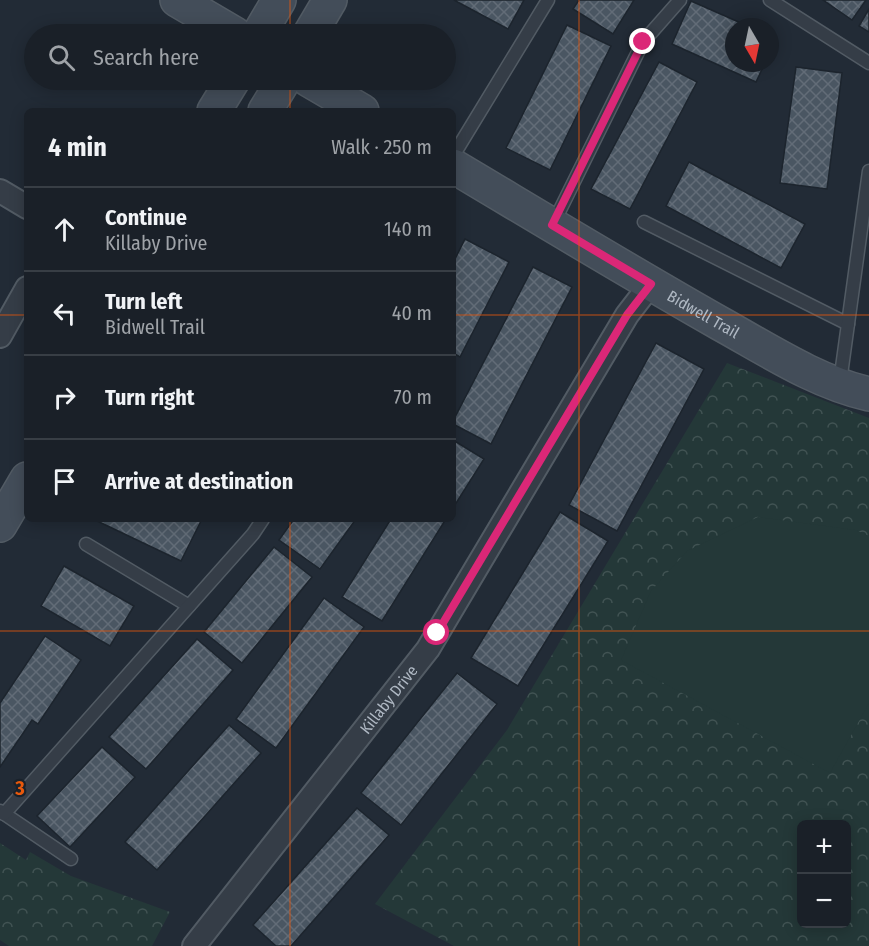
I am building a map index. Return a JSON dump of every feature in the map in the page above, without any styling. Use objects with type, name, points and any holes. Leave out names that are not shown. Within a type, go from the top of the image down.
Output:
[{"type":"street","points":[[177,0],[218,24]]},
{"type":"street","points":[[265,24],[279,0]]},
{"type":"street","points":[[316,24],[330,0]]},
{"type":"street","points":[[216,108],[227,90]]},
{"type":"street","points":[[267,108],[278,90]]},
{"type":"street","points":[[326,90],[357,108]]},
{"type":"street","name":"Bidwell Trail","points":[[456,167],[651,284],[796,366],[854,390]]},
{"type":"street","points":[[0,191],[24,205]]},
{"type":"street","name":"Killaby Drive","points":[[194,946],[428,649],[627,315],[651,284]]},
{"type":"street","points":[[0,336],[24,293]]},
{"type":"street","points":[[0,525],[24,484]]},
{"type":"lane","points":[[456,151],[548,0]]},
{"type":"lane","points":[[552,225],[643,42],[680,0]]},
{"type":"lane","points":[[770,0],[869,63]]},
{"type":"lane","points":[[854,390],[848,324],[869,171]]},
{"type":"lane","points":[[644,222],[848,324]]},
{"type":"lane","points":[[70,859],[2,813],[189,606],[260,522]]},
{"type":"lane","points":[[86,544],[189,606]]},
{"type":"green space","points":[[727,363],[869,418],[869,946],[454,946],[375,904],[507,730]]},
{"type":"green space","points":[[758,517],[855,530],[869,536],[869,703],[830,773],[621,660],[651,591],[687,551]]},
{"type":"green space","points":[[0,843],[26,860],[30,852],[71,876],[170,912],[152,946],[9,946],[0,940]]},
{"type":"building","points":[[454,0],[524,0],[508,29]]},
{"type":"building","points":[[579,0],[634,0],[613,34],[573,9]]},
{"type":"building","points":[[823,0],[866,0],[852,20]]},
{"type":"building","points":[[691,1],[730,18],[725,18],[725,68],[672,44]]},
{"type":"building","points":[[869,9],[869,32],[859,26]]},
{"type":"building","points":[[567,25],[611,46],[550,170],[506,148]]},
{"type":"building","points":[[659,62],[697,82],[630,209],[591,189]]},
{"type":"building","points":[[796,67],[842,73],[827,189],[780,183]]},
{"type":"building","points":[[734,72],[761,72],[756,82]]},
{"type":"building","points":[[689,162],[805,224],[781,268],[666,206]]},
{"type":"building","points":[[465,239],[509,262],[460,357],[456,355],[456,257]]},
{"type":"building","points":[[533,267],[572,287],[491,444],[456,426],[456,415]]},
{"type":"building","points":[[656,343],[704,369],[617,531],[569,505]]},
{"type":"building","points":[[456,442],[484,459],[456,503]]},
{"type":"building","points":[[560,512],[608,541],[518,686],[471,658]]},
{"type":"building","points":[[99,522],[200,522],[181,561]]},
{"type":"building","points":[[292,522],[354,522],[320,569],[279,540]]},
{"type":"building","points":[[389,522],[444,522],[382,621],[342,597]]},
{"type":"building","points":[[274,547],[312,577],[242,663],[204,632]]},
{"type":"building","points":[[64,566],[134,606],[110,646],[41,606]]},
{"type":"building","points":[[324,598],[364,627],[276,748],[236,719]]},
{"type":"building","points":[[45,636],[81,660],[38,724],[32,720],[0,767],[0,703]]},
{"type":"building","points":[[197,639],[233,670],[146,769],[109,737]]},
{"type":"building","points":[[457,673],[497,704],[401,825],[361,793]]},
{"type":"building","points":[[229,725],[261,753],[157,870],[125,842]]},
{"type":"building","points":[[102,747],[135,777],[70,847],[37,816]]},
{"type":"building","points":[[357,808],[389,835],[291,946],[276,946],[253,925]]},
{"type":"route","points":[[437,633],[627,315],[651,284],[552,225],[643,42]]}]
